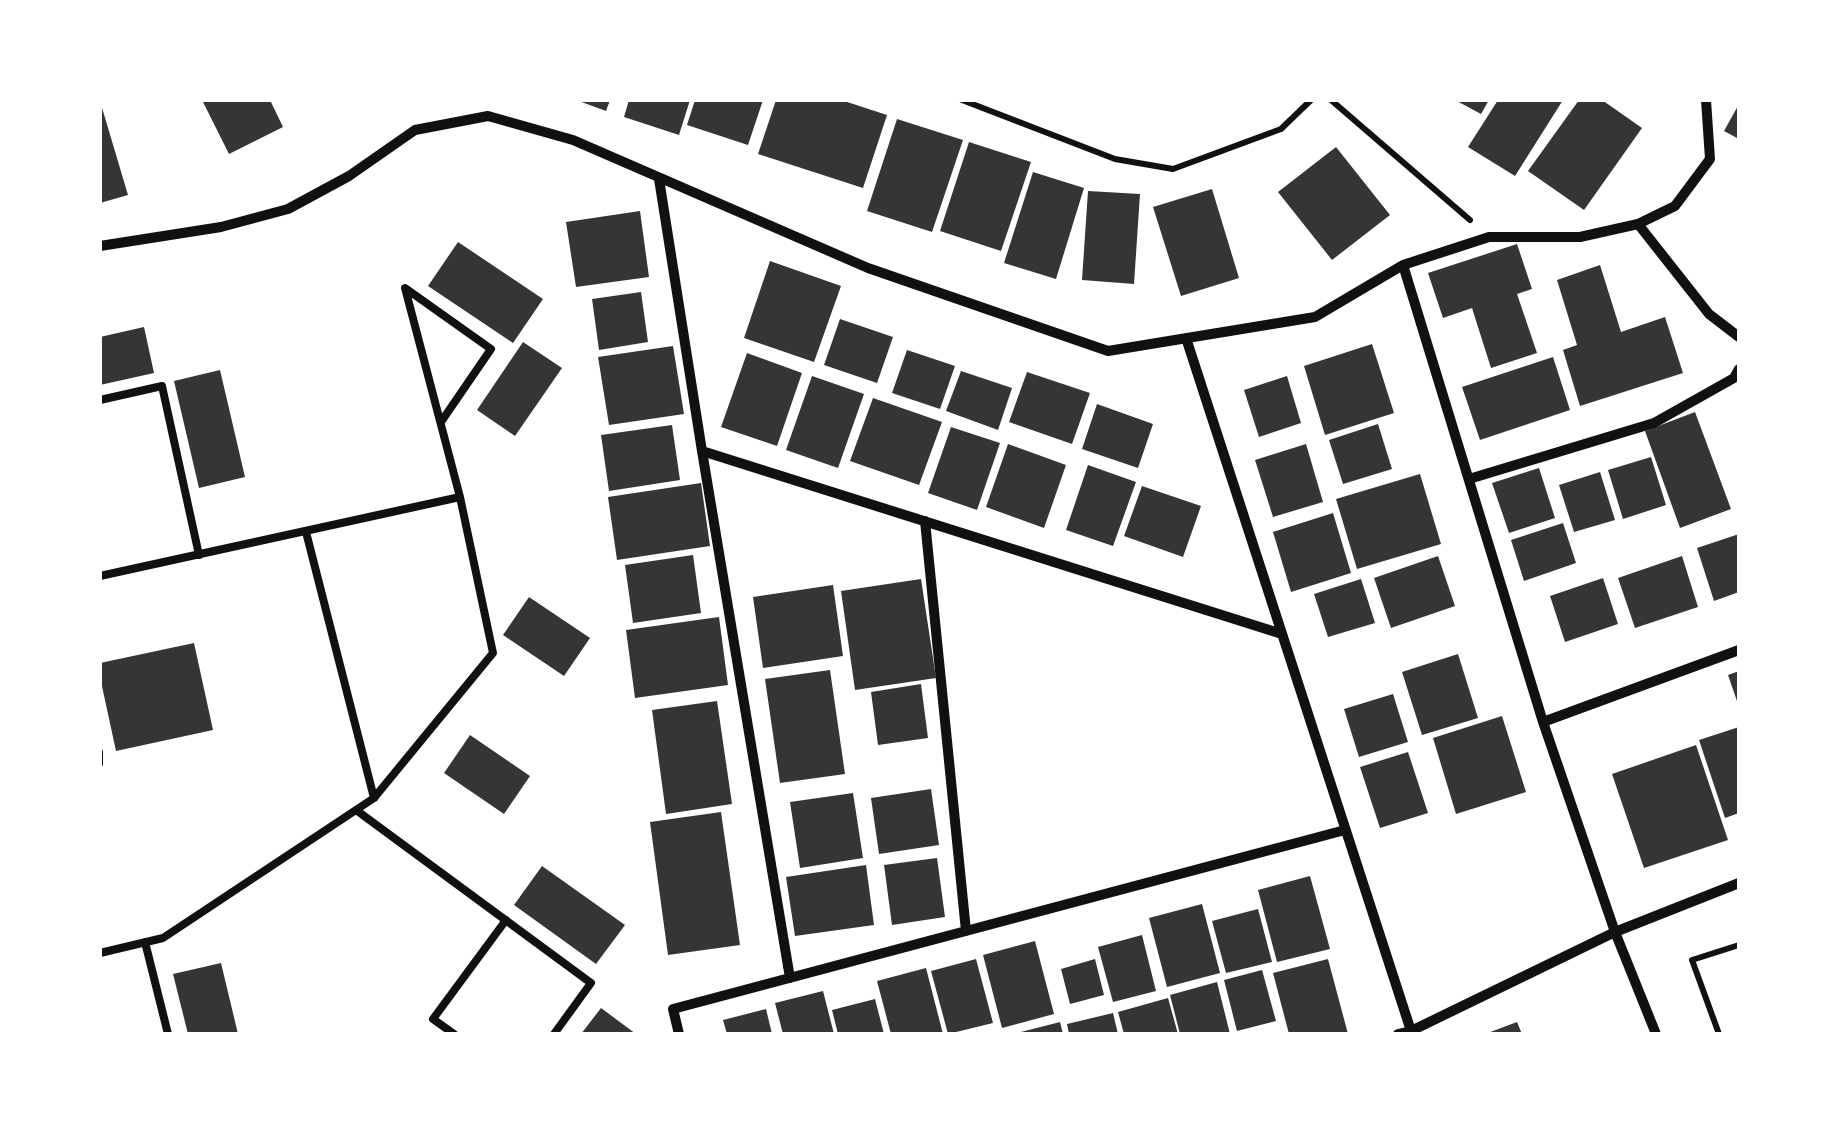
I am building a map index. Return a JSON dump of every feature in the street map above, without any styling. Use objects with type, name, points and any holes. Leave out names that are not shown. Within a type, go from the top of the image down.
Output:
[{"type":"street","points":[[100,246],[220,227],[288,209],[349,176],[416,130],[488,116],[574,140],[868,268],[1108,351],[1316,317],[1404,265],[1489,237],[1580,238],[1638,224],[1675,206],[1710,159],[1706,100]]},
{"type":"street","points":[[659,178],[790,978]]},
{"type":"street","points":[[1638,224],[1709,314],[1739,337]]},
{"type":"street","points":[[1404,265],[1543,722],[1615,932],[1656,1034]]},
{"type":"street","points":[[1186,338],[1407,1033],[1615,932],[1739,884]]},
{"type":"street","points":[[1469,480],[1654,423],[1734,378],[1739,369]]},
{"type":"street","points":[[702,452],[1282,634]]},
{"type":"street","points":[[925,522],[966,931]]},
{"type":"street","points":[[1543,722],[1739,650]]},
{"type":"street","points":[[679,1034],[673,1008],[1345,830]]},
{"type":"lane","points":[[100,953],[164,938],[374,798],[494,653],[460,498],[440,422],[405,288],[491,350],[440,422]]},
{"type":"lane","points":[[100,400],[162,386],[199,554]]},
{"type":"lane","points":[[100,576],[460,498]]},
{"type":"lane","points":[[306,532],[374,798]]},
{"type":"lane","points":[[356,810],[591,983],[554,1034]]},
{"type":"lane","points":[[454,1034],[433,1018],[506,920]]},
{"type":"lane","points":[[145,942],[168,1034]]},
{"type":"path","points":[[962,100],[1115,160],[1173,169],[1281,129],[1311,100]]},
{"type":"path","points":[[1330,100],[1489,237]]},
{"type":"path","points":[[100,752],[100,764]]},
{"type":"path","points":[[1719,1034],[1692,960],[1739,944]]},
{"type":"building","points":[[202,100],[270,100],[283,127],[229,154]]},
{"type":"building","points":[[576,100],[610,100],[606,111]]},
{"type":"building","points":[[629,100],[690,100],[679,135],[624,117]]},
{"type":"building","points":[[695,100],[763,100],[748,145],[687,125]]},
{"type":"building","points":[[776,100],[841,100],[887,115],[863,188],[758,154]]},
{"type":"building","points":[[1455,100],[1489,100],[1481,114]]},
{"type":"building","points":[[1498,100],[1563,100],[1515,176],[1468,147]]},
{"type":"building","points":[[1579,100],[1602,100],[1642,128],[1584,210],[1528,171]]},
{"type":"building","points":[[100,101],[128,195],[100,203]]},
{"type":"building","points":[[1739,104],[1739,139],[1724,131]]},
{"type":"building","points":[[897,119],[963,140],[932,232],[867,211]]},
{"type":"building","points":[[969,142],[1031,162],[1001,251],[940,231]]},
{"type":"building","points":[[1336,147],[1390,215],[1332,260],[1278,192]]},
{"type":"building","points":[[1033,172],[1084,188],[1056,279],[1004,263]]},
{"type":"building","points":[[1212,189],[1239,278],[1181,296],[1153,207]]},
{"type":"building","points":[[1088,191],[1140,194],[1134,284],[1082,280]]},
{"type":"building","points":[[640,211],[649,277],[576,287],[566,222]]},
{"type":"building","points":[[458,242],[543,299],[513,343],[428,286]]},
{"type":"building","points":[[1517,244],[1532,289],[1517,294],[1537,353],[1491,368],[1472,308],[1443,318],[1428,273]]},
{"type":"building","points":[[770,261],[841,286],[814,362],[744,338]]},
{"type":"building","points":[[1600,265],[1621,332],[1665,317],[1683,373],[1580,406],[1563,350],[1577,345],[1557,280]]},
{"type":"building","points":[[641,292],[648,342],[599,350],[592,299]]},
{"type":"building","points":[[840,319],[893,337],[877,383],[824,365]]},
{"type":"building","points":[[144,327],[154,373],[100,385],[100,337]]},
{"type":"building","points":[[523,342],[562,368],[515,436],[477,410]]},
{"type":"building","points":[[1372,344],[1394,413],[1325,435],[1304,366]]},
{"type":"building","points":[[673,346],[684,414],[609,425],[598,357]]},
{"type":"building","points":[[907,350],[955,366],[940,409],[892,393]]},
{"type":"building","points":[[747,353],[802,373],[777,446],[721,427]]},
{"type":"building","points":[[1553,357],[1570,410],[1480,440],[1462,387]]},
{"type":"building","points":[[220,370],[245,477],[199,488],[174,381]]},
{"type":"building","points":[[961,371],[1012,388],[998,430],[946,411]]},
{"type":"building","points":[[1027,372],[1090,393],[1072,444],[1009,422]]},
{"type":"building","points":[[812,376],[864,394],[838,468],[786,450]]},
{"type":"building","points":[[1287,376],[1301,423],[1259,437],[1244,390]]},
{"type":"building","points":[[873,398],[942,422],[919,485],[850,461]]},
{"type":"building","points":[[1097,404],[1153,424],[1138,468],[1082,449]]},
{"type":"building","points":[[1695,412],[1731,509],[1680,528],[1645,431]]},
{"type":"building","points":[[1378,424],[1392,469],[1343,484],[1329,440]]},
{"type":"building","points":[[672,425],[680,480],[609,491],[601,435]]},
{"type":"building","points":[[951,427],[1000,443],[977,510],[928,493]]},
{"type":"building","points":[[1008,444],[1066,465],[1044,528],[986,507]]},
{"type":"building","points":[[1306,444],[1323,502],[1273,517],[1255,460]]},
{"type":"building","points":[[1651,457],[1666,505],[1623,519],[1608,470]]},
{"type":"building","points":[[1088,465],[1136,482],[1113,546],[1066,530]]},
{"type":"building","points":[[1539,468],[1555,518],[1509,533],[1492,483]]},
{"type":"building","points":[[1600,472],[1615,520],[1574,532],[1559,485]]},
{"type":"building","points":[[1420,474],[1441,544],[1357,569],[1336,499]]},
{"type":"building","points":[[701,483],[710,546],[617,560],[608,497]]},
{"type":"building","points":[[1142,486],[1201,506],[1183,557],[1124,536]]},
{"type":"building","points":[[1333,513],[1351,573],[1291,592],[1273,532]]},
{"type":"building","points":[[1563,523],[1576,563],[1524,581],[1511,540]]},
{"type":"building","points":[[1739,534],[1739,592],[1714,601],[1697,548]]},
{"type":"building","points":[[693,555],[701,613],[633,623],[625,565]]},
{"type":"building","points":[[1438,556],[1455,606],[1391,628],[1374,578]]},
{"type":"building","points":[[1682,556],[1698,607],[1635,628],[1618,578]]},
{"type":"building","points":[[1603,578],[1618,624],[1565,642],[1550,596]]},
{"type":"building","points":[[921,579],[936,678],[855,690],[841,591]]},
{"type":"building","points":[[1361,579],[1375,623],[1328,637],[1314,594]]},
{"type":"building","points":[[833,585],[843,656],[763,668],[753,597]]},
{"type":"building","points":[[529,597],[590,638],[564,676],[503,635]]},
{"type":"building","points":[[719,617],[728,685],[635,698],[626,630]]},
{"type":"building","points":[[194,643],[213,730],[116,751],[100,663]]},
{"type":"building","points":[[1458,654],[1478,718],[1422,735],[1402,672]]},
{"type":"building","points":[[830,670],[845,774],[780,783],[765,679]]},
{"type":"building","points":[[1739,671],[1739,704],[1738,704],[1728,675]]},
{"type":"building","points":[[921,684],[928,738],[878,745],[871,692]]},
{"type":"building","points":[[1393,694],[1408,742],[1359,757],[1344,709]]},
{"type":"building","points":[[717,701],[732,804],[666,814],[652,710]]},
{"type":"building","points":[[1502,716],[1526,792],[1456,814],[1433,738]]},
{"type":"building","points":[[1739,727],[1739,813],[1725,818],[1699,740]]},
{"type":"building","points":[[470,735],[530,776],[504,814],[444,773]]},
{"type":"building","points":[[1696,745],[1728,840],[1644,868],[1612,774]]},
{"type":"building","points":[[1408,752],[1428,813],[1380,828],[1360,767]]},
{"type":"building","points":[[931,789],[939,845],[879,854],[871,798]]},
{"type":"building","points":[[853,793],[863,858],[800,868],[790,802]]},
{"type":"building","points":[[721,812],[740,945],[668,955],[650,822]]},
{"type":"building","points":[[937,858],[945,917],[892,925],[884,865]]},
{"type":"building","points":[[866,865],[874,925],[795,936],[786,877]]},
{"type":"building","points":[[542,866],[625,925],[596,964],[514,905]]},
{"type":"building","points":[[1310,876],[1330,949],[1277,962],[1258,890]]},
{"type":"building","points":[[1202,904],[1220,973],[1167,987],[1149,918]]},
{"type":"building","points":[[1258,909],[1272,962],[1226,973],[1212,921]]},
{"type":"building","points":[[1142,935],[1156,991],[1113,1002],[1098,947]]},
{"type":"building","points":[[1035,941],[1054,1014],[1002,1028],[983,955]]},
{"type":"building","points":[[976,959],[993,1023],[948,1034],[931,971]]},
{"type":"building","points":[[1095,959],[1104,995],[1070,1004],[1061,969]]},
{"type":"building","points":[[1328,959],[1348,1034],[1289,1034],[1273,973]]},
{"type":"building","points":[[221,963],[238,1034],[188,1034],[173,974]]},
{"type":"building","points":[[926,968],[943,1034],[891,1034],[877,981]]},
{"type":"building","points":[[1262,970],[1276,1021],[1237,1031],[1224,980]]},
{"type":"building","points":[[1217,982],[1230,1034],[1180,1034],[1170,995]]},
{"type":"building","points":[[823,991],[834,1034],[783,1034],[775,1003]]},
{"type":"building","points":[[1168,998],[1178,1034],[1124,1034],[1118,1012]]},
{"type":"building","points":[[875,999],[884,1034],[838,1034],[832,1010]]},
{"type":"building","points":[[601,1008],[636,1034],[581,1034]]},
{"type":"building","points":[[766,1009],[772,1034],[727,1034],[723,1020]]},
{"type":"building","points":[[1113,1013],[1118,1034],[1069,1034],[1067,1024]]},
{"type":"building","points":[[1060,1022],[1063,1034],[1017,1034],[1017,1033]]},
{"type":"building","points":[[1517,1022],[1522,1034],[1485,1034]]}]
